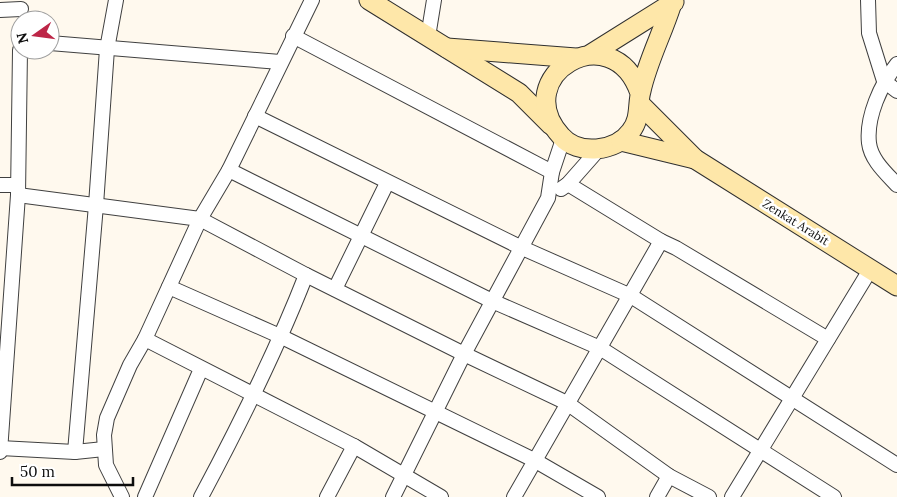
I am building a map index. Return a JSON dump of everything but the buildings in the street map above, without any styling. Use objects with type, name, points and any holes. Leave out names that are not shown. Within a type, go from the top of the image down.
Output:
[{"type":"main road","points":[[369,0],[519,93],[558,133],[579,148],[598,150],[621,141],[631,131],[638,119],[640,99],[671,2]]},
{"type":"main road","points":[[558,133],[546,111],[546,94],[552,79],[562,66],[584,56],[671,2]]},
{"type":"main road","points":[[436,42],[609,57],[625,66],[636,81],[640,99],[695,159]]},
{"type":"main road","points":[[621,141],[695,159]]},
{"type":"main road","name":"Zenkat Arabit","points":[[695,159],[897,286]]},
{"type":"street","points":[[75,452],[107,49],[116,0]]},
{"type":"street","points":[[122,497],[106,465],[104,450],[107,418],[130,365],[145,339],[200,219],[229,170],[280,62],[312,0]]},
{"type":"street","points":[[434,0],[436,42]]},
{"type":"street","points":[[868,0],[869,33],[884,81],[897,91]]},
{"type":"street","points":[[293,36],[552,172]]},
{"type":"street","points":[[60,44],[280,62]]},
{"type":"street","points":[[0,452],[4,336],[18,190],[20,60]]},
{"type":"street","points":[[897,64],[884,81],[870,128],[869,144],[875,160],[897,185]]},
{"type":"street","points":[[255,116],[387,183],[520,247],[631,296],[897,465]]},
{"type":"street","points":[[393,497],[436,414],[464,354],[548,198],[558,133]]},
{"type":"street","points":[[548,198],[568,184],[598,150]]},
{"type":"street","points":[[229,170],[492,301],[600,348],[834,497]]},
{"type":"street","points":[[335,289],[387,183]]},
{"type":"street","points":[[568,184],[828,339]]},
{"type":"street","points":[[0,185],[96,205],[200,219],[306,275],[567,403],[668,476],[709,497]]},
{"type":"street","points":[[514,497],[661,241]]},
{"type":"street","points":[[732,497],[870,270]]},
{"type":"street","points":[[202,497],[255,395],[282,337],[306,275]]},
{"type":"street","points":[[169,287],[282,337],[436,414],[534,460],[598,497]]},
{"type":"street","points":[[145,339],[354,446],[441,497]]},
{"type":"street","points":[[145,497],[201,369]]},
{"type":"street","points":[[327,497],[354,446]]},
{"type":"street","points":[[0,448],[75,452],[104,450]]},
{"type":"street","points":[[657,497],[668,476]]}]
